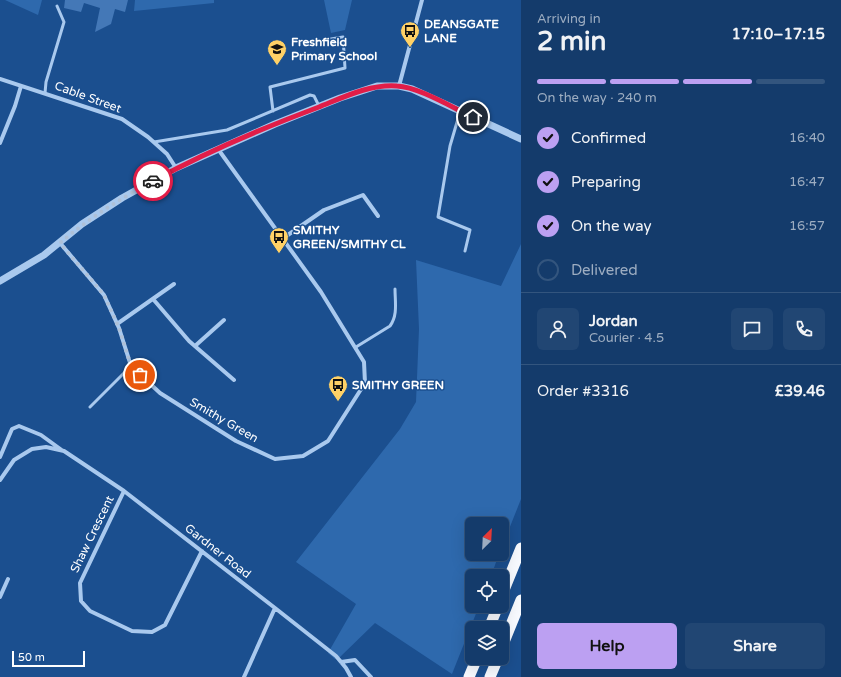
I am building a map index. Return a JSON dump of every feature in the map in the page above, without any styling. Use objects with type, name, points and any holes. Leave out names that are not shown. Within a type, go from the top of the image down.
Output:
[{"type":"highway","points":[[509,578],[521,548]]},
{"type":"highway","points":[[509,630],[521,600]]},
{"type":"highway","points":[[469,677],[474,665]]},
{"type":"highway","points":[[490,677],[495,665]]},
{"type":"street","points":[[398,86],[422,0]]},
{"type":"street","name":"Cable Street","points":[[0,79],[122,119],[167,154],[176,168]]},
{"type":"street","points":[[0,143],[15,106],[21,86]]},
{"type":"street","points":[[0,281],[44,255],[82,224],[122,198],[176,168],[319,106],[377,86],[398,86],[412,89],[521,139]]},
{"type":"street","name":"Smithy Green","points":[[60,243],[104,295],[117,324],[131,366],[160,393],[236,441],[275,459],[303,456],[328,440],[365,383],[364,362],[321,292],[218,149]]},
{"type":"street","points":[[282,239],[324,210],[363,195],[378,216]]},
{"type":"street","points":[[117,324],[174,284]]},
{"type":"street","points":[[153,298],[195,346],[234,380]]},
{"type":"street","points":[[195,346],[224,320]]},
{"type":"street","name":"Gardner Road","points":[[0,456],[12,429],[19,426],[41,434],[124,491],[275,608],[341,662],[351,677]]},
{"type":"street","name":"Gardner Road","points":[[0,480],[14,460],[32,449],[46,447],[64,451]]},
{"type":"street","name":"Shaw Crescent","points":[[124,491],[80,583],[81,601],[90,611],[132,631],[152,632],[165,625],[202,551]]},
{"type":"street","points":[[0,597],[8,579]]},
{"type":"street","points":[[244,677],[275,608]]},
{"type":"street","points":[[341,662],[356,660],[371,677]]},
{"type":"lane","points":[[46,93],[46,82],[64,22],[57,6]]},
{"type":"lane","points":[[273,111],[270,87],[345,68],[343,37],[319,41]]},
{"type":"lane","points":[[153,142],[227,130],[310,95],[314,96],[319,106]]},
{"type":"lane","points":[[460,111],[450,146],[438,217],[470,230],[465,251]]},
{"type":"lane","points":[[356,347],[390,326],[393,322],[395,316],[395,289]]},
{"type":"lane","points":[[90,407],[131,366]]},
{"type":"shaded area","points":[[5,0],[42,0],[38,15]]},
{"type":"shaded area","points":[[135,0],[214,0],[214,3],[134,11]]},
{"type":"shaded area","points":[[324,0],[352,0],[345,30],[331,33]]},
{"type":"shaded area","points":[[521,244],[521,499],[509,529],[509,517],[465,517],[465,561],[496,561],[494,569],[465,569],[465,613],[476,613],[473,621],[465,621],[465,641],[452,674],[375,623],[340,657],[335,659],[328,653],[356,604],[296,562],[400,429],[416,402],[419,329],[416,260],[501,286]]},
{"type":"building","points":[[65,0],[128,0],[125,12],[115,9],[111,24],[95,32],[100,8],[84,3],[81,12],[64,8]]},
{"type":"way so far","points":[[140,375],[131,366],[119,328],[104,295],[60,243],[82,224],[122,198],[153,181]]},
{"type":"place","name":"DEANSGATE LANE","points":[[410,48]]},
{"type":"place","name":"Freshfield Primary School","points":[[277,66]]},
{"type":"place","name":"SMITHY GREEN/SMITHY CL","points":[[279,254]]},
{"type":"place","name":"SMITHY GREEN","points":[[338,402]]},
{"type":"route","points":[[153,181],[176,168],[275,124],[340,98],[377,86],[398,86],[412,89],[473,117]]}]
